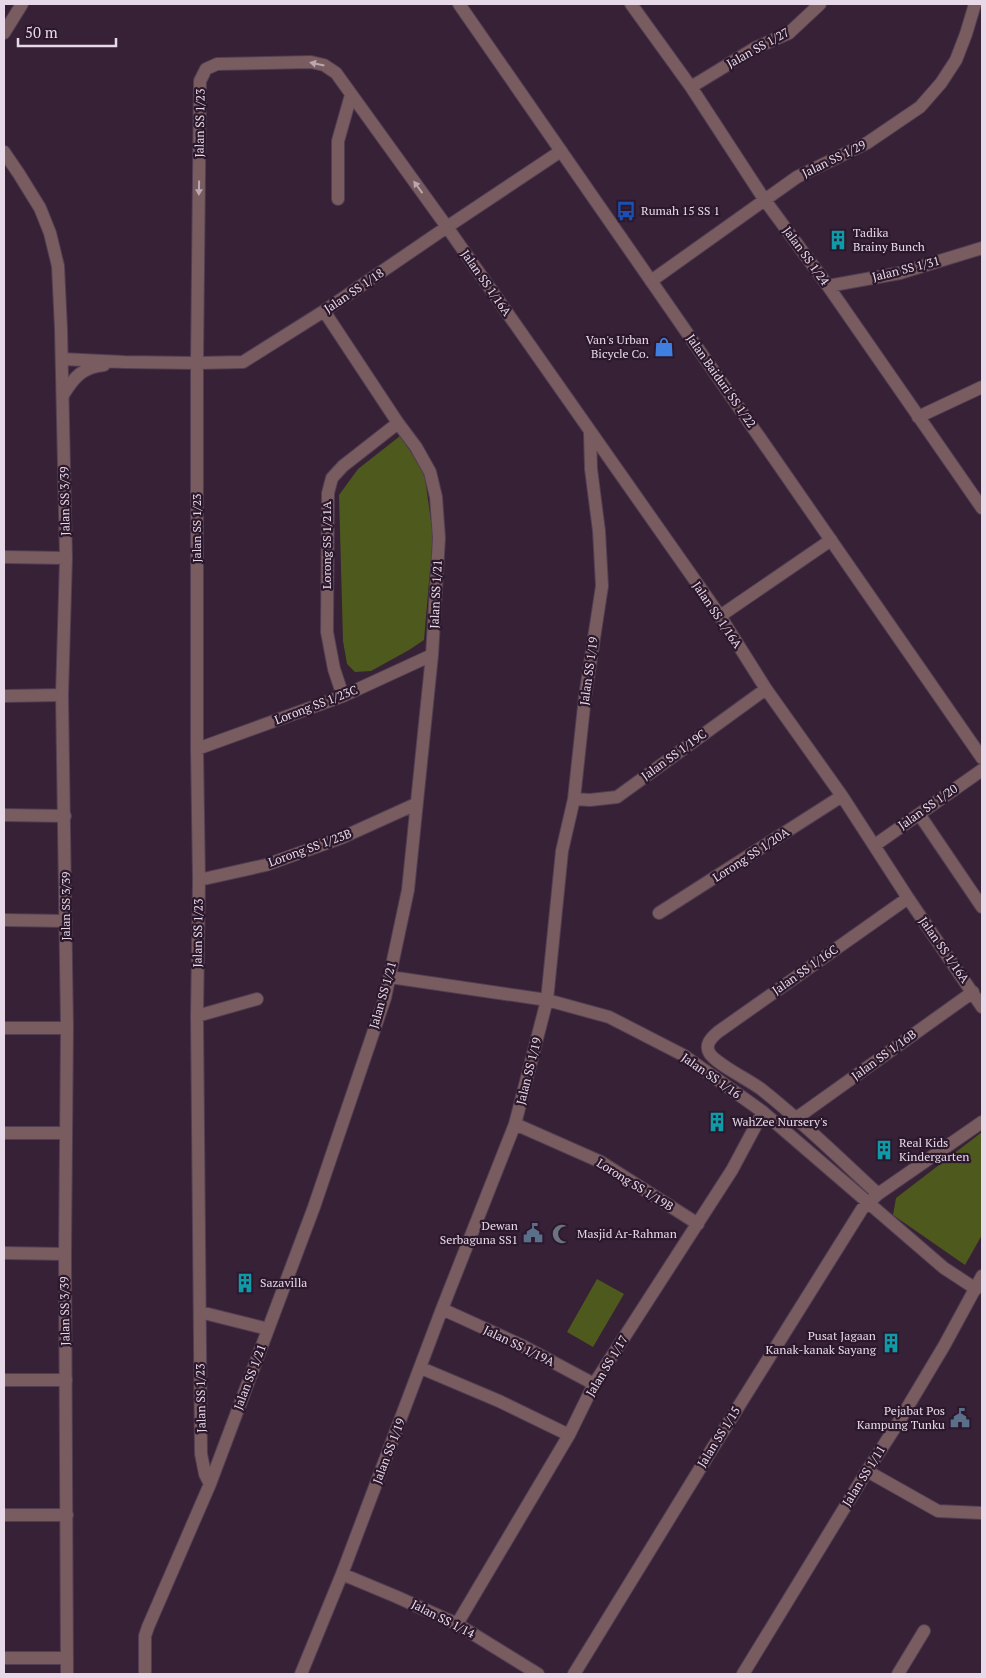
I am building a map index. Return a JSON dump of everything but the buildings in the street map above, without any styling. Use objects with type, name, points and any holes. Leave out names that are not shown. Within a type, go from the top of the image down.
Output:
[{"type":"street","points":[[4,33],[22,4]]},
{"type":"street","name":"Jalan Baiduri SS 1/22","points":[[459,4],[982,758]]},
{"type":"street","name":"Jalan SS 1/24","points":[[631,4],[690,87],[764,199],[828,286],[982,508]]},
{"type":"street","name":"Jalan SS 1/27","points":[[690,87],[755,48],[789,33],[820,4]]},
{"type":"street","name":"Jalan SS 1/29","points":[[651,281],[797,177],[866,143],[920,107],[941,83],[956,60],[975,4]]},
{"type":"street","name":"Jalan SS 1/23","points":[[210,1484],[205,1474],[201,1454],[197,1016],[199,880],[197,363],[200,81],[206,69],[216,64],[311,62],[324,65],[336,73],[447,227]]},
{"type":"street","points":[[338,199],[338,141],[351,95]]},
{"type":"street","name":"Jalan SS 1/18","points":[[62,358],[124,362],[243,362],[324,311],[561,151]]},
{"type":"street","name":"Jalan SS 3/39","points":[[4,152],[20,174],[40,208],[50,233],[58,266],[62,358],[66,558],[62,695],[67,1028],[65,1133],[67,1674]]},
{"type":"street","name":"Jalan SS 1/16A","points":[[447,227],[720,616],[766,689],[842,796],[982,1007]]},
{"type":"street","name":"Jalan SS 1/31","points":[[828,286],[900,273],[982,248]]},
{"type":"street","name":"Jalan SS 1/21","points":[[145,1672],[145,1636],[148,1627],[210,1484],[314,1207],[382,1007],[408,890],[432,654],[439,538],[436,497],[430,472],[416,448],[324,311]]},
{"type":"street","name":"Jalan SS 1/18","points":[[63,395],[73,379],[83,371],[95,366],[124,362]]},
{"type":"street","points":[[918,417],[982,387]]},
{"type":"street","name":"Lorong SS 1/21A","points":[[343,696],[334,669],[327,632],[328,493],[332,478],[343,466],[398,423]]},
{"type":"street","name":"Jalan SS 1/19","points":[[301,1674],[342,1574],[442,1309],[515,1124],[547,1000],[562,851],[574,799],[585,697],[602,586],[599,532],[591,469],[590,433]]},
{"type":"street","points":[[720,616],[831,540]]},
{"type":"street","points":[[4,557],[66,558]]},
{"type":"street","name":"Lorong SS 1/23C","points":[[197,749],[343,696],[432,654]]},
{"type":"street","name":"Jalan SS 1/19C","points":[[574,799],[590,800],[617,797],[766,689]]},
{"type":"street","points":[[4,696],[62,695]]},
{"type":"street","name":"Jalan SS 1/20","points":[[874,845],[982,770]]},
{"type":"street","name":"Lorong SS 1/20A","points":[[659,913],[842,796]]},
{"type":"street","name":"Lorong SS 1/23B","points":[[199,880],[266,865],[341,838],[416,804]]},
{"type":"street","points":[[919,814],[982,907]]},
{"type":"street","points":[[4,815],[65,816]]},
{"type":"street","name":"Jalan SS 1/16C","points":[[708,1046],[710,1039],[718,1032],[908,898]]},
{"type":"street","points":[[4,920],[66,921]]},
{"type":"street","name":"Jalan SS 1/16","points":[[390,977],[547,1000],[609,1017],[683,1055],[763,1112],[944,1268],[976,1289]]},
{"type":"street","name":"Jalan SS 1/16B","points":[[795,1119],[973,992]]},
{"type":"street","points":[[197,1016],[257,999]]},
{"type":"street","points":[[4,1028],[67,1028]]},
{"type":"street","name":"Jalan SS 1/16","points":[[708,1046],[710,1054],[760,1088],[878,1194]]},
{"type":"street","name":"Jalan SS 1/17","points":[[457,1624],[569,1435],[594,1384],[732,1170],[763,1112]]},
{"type":"street","points":[[868,1203],[878,1194],[982,1122]]},
{"type":"street","name":"Lorong SS 1/19B","points":[[515,1124],[601,1162],[698,1224]]},
{"type":"street","points":[[4,1133],[65,1133]]},
{"type":"street","name":"Jalan SS 1/15","points":[[574,1674],[758,1374],[862,1209],[868,1203]]},
{"type":"street","points":[[4,1253],[65,1254]]},
{"type":"street","name":"Jalan SS 1/11","points":[[743,1674],[867,1470],[898,1424],[982,1276]]},
{"type":"street","name":"Jalan SS 1/19A","points":[[442,1309],[521,1345],[594,1384]]},
{"type":"street","points":[[200,1312],[268,1329]]},
{"type":"street","points":[[421,1368],[499,1401],[569,1435]]},
{"type":"street","points":[[4,1380],[66,1380]]},
{"type":"street","points":[[867,1470],[938,1511],[982,1513]]},
{"type":"street","points":[[4,1515],[67,1515]]},
{"type":"street","name":"Jalan SS 1/14","points":[[342,1574],[457,1624],[538,1674]]},
{"type":"street","points":[[898,1674],[924,1631]]},
{"type":"street","points":[[4,1658],[67,1658]]},
{"type":"green space","points":[[400,436],[424,471],[433,535],[424,640],[371,671],[355,672],[347,664],[343,641],[339,495],[358,469]]},
{"type":"green space","points":[[982,1132],[982,1235],[965,1265],[893,1215],[896,1198]]},
{"type":"green space","points":[[597,1279],[624,1294],[593,1347],[567,1332]]},
{"type":"place","name":"Rumah 15 SS 1","points":[[626,211]]},
{"type":"place","name":"Tadika Brainy Bunch","points":[[838,240]]},
{"type":"place","name":"Van's Urban Bicycle Co.","points":[[664,347]]},
{"type":"place","name":"WahZee Nursery's","points":[[717,1122]]},
{"type":"place","name":"Real Kids Kindergarten","points":[[884,1150]]},
{"type":"place","name":"Dewan Serbaguna SS1","points":[[533,1233]]},
{"type":"place","name":"Masjid Ar-Rahman","points":[[562,1234]]},
{"type":"place","name":"Sazavilla","points":[[245,1283]]},
{"type":"place","name":"Pusat Jagaan Kanak-kanak Sayang","points":[[891,1343]]},
{"type":"place","name":"Pejabat Pos Kampung Tunku","points":[[960,1418]]}]
